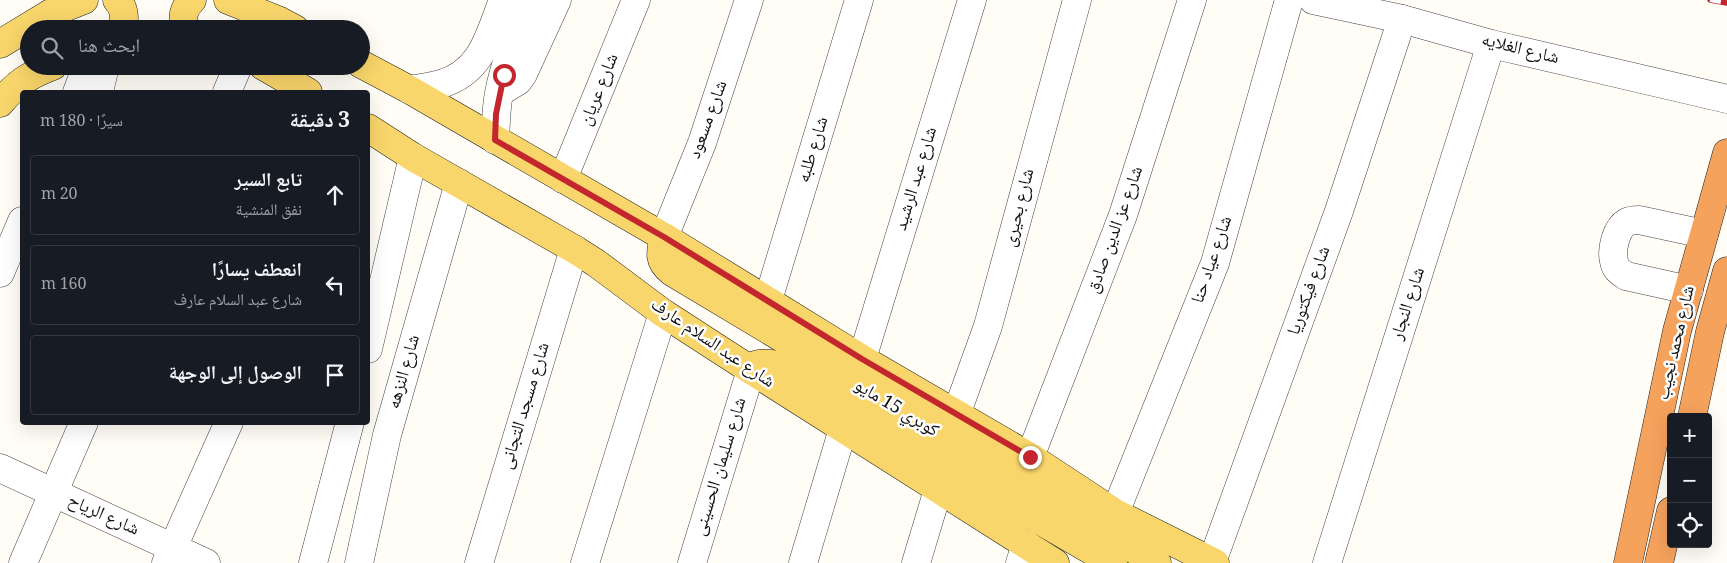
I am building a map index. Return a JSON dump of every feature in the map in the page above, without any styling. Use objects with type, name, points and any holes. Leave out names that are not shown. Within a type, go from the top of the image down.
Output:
[{"type":"highway","name":"شارع محمد نجيب","points":[[1627,556],[1677,331],[1727,153]]},
{"type":"highway","name":"شارع محمد نجيب","points":[[1693,413],[1710,332],[1727,271]]},
{"type":"highway","points":[[1689,290],[1720,298]]},
{"type":"highway","points":[[1659,563],[1667,528]]},
{"type":"main road","points":[[40,20],[84,0]]},
{"type":"main road","points":[[117,0],[123,8],[125,20]]},
{"type":"main road","points":[[183,20],[184,11],[192,0]]},
{"type":"main road","points":[[233,1],[275,20]]},
{"type":"main road","points":[[0,44],[20,32]]},
{"type":"main road","points":[[370,69],[664,237],[768,300],[849,379],[956,414],[1030,457],[1115,513],[1213,562]]},
{"type":"main road","points":[[0,103],[22,80],[33,75]]},
{"type":"main road","points":[[279,75],[305,90]]},
{"type":"main road","name":"شارع عبد السلام عارف","points":[[370,129],[412,156],[596,263],[663,312],[938,490],[1023,554],[1055,563]]},
{"type":"main road","name":"كوبري 15 مايو","points":[[664,237],[662,261],[664,266],[672,272],[1157,563]]},
{"type":"main road","name":"كوبري 15 مايو","points":[[751,370],[755,365],[761,363],[778,365],[796,373],[849,379],[922,452],[1114,563]]},
{"type":"street","points":[[410,90],[441,84],[460,76],[475,63],[486,46],[503,0]]},
{"type":"street","points":[[495,140],[499,92],[530,0]]},
{"type":"street","points":[[499,92],[511,86],[523,74],[556,0]]},
{"type":"street","name":"شارع عريان","points":[[563,179],[636,0]]},
{"type":"street","name":"شارع مسعود","points":[[664,237],[702,144],[749,0]]},
{"type":"street","name":"شارع طلبه","points":[[768,300],[859,0]]},
{"type":"street","name":"شارع عبد الرشيد","points":[[849,379],[972,0]]},
{"type":"street","name":"شارع بحيرى","points":[[956,414],[991,317],[1032,159],[1077,0]]},
{"type":"street","name":"شارع عز الدين صادق","points":[[1030,457],[1124,215],[1192,0]]},
{"type":"street","name":"شارع عياد حنا","points":[[1115,513],[1215,262],[1289,0]]},
{"type":"street","name":"شارع الغلايه","points":[[1313,0],[1402,19],[1491,44],[1727,99]]},
{"type":"street","name":"شارع فيكتوريا","points":[[1213,562],[1339,211],[1402,19]]},
{"type":"street","name":"شارع النجار","points":[[1327,563],[1491,44]]},
{"type":"street","points":[[78,90],[84,75]]},
{"type":"street","points":[[99,90],[103,75]]},
{"type":"street","points":[[228,90],[234,75]]},
{"type":"street","points":[[370,340],[412,156]]},
{"type":"street","name":"شارع النزهه","points":[[359,563],[387,435],[459,183]]},
{"type":"street","points":[[1689,290],[1626,276],[1618,271],[1614,262],[1613,252],[1617,237],[1620,227],[1629,221],[1639,220],[1704,234]]},
{"type":"street","points":[[0,272],[15,231]]},
{"type":"street","name":"شارع مسجد التجانى","points":[[479,563],[574,249]]},
{"type":"street","points":[[586,563],[663,312]]},
{"type":"street","name":"شارع سليمان الحسينى","points":[[692,563],[751,370]]},
{"type":"street","points":[[23,563],[83,425]]},
{"type":"street","points":[[170,555],[228,425]]},
{"type":"street","points":[[313,563],[349,425]]},
{"type":"street","points":[[803,563],[843,428]]},
{"type":"street","name":"شارع الرياح","points":[[0,468],[170,555],[206,563]]},
{"type":"street","points":[[916,563],[938,490]]},
{"type":"railway","points":[[1710,0],[1727,3]]},
{"type":"route","points":[[504,75],[499,92],[495,140],[664,237],[862,359],[1030,457]]}]
